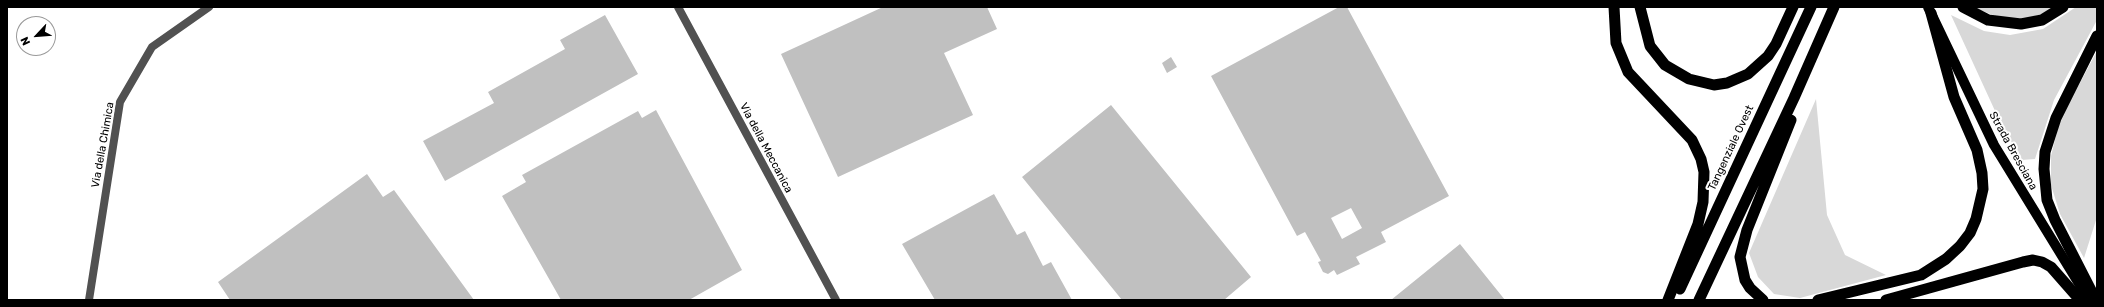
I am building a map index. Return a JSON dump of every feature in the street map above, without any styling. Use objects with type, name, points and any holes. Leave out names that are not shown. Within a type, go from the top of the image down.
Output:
[{"type":"highway","points":[[1614,7],[1616,43],[1628,72],[1692,140],[1701,159],[1704,172],[1703,202],[1698,224],[1668,300]]},
{"type":"highway","points":[[1640,7],[1650,46],[1665,65],[1689,79],[1714,85],[1727,83],[1743,76],[1768,56],[1776,44],[1793,7]]},
{"type":"highway","name":"Tangenziale Ovest","points":[[1674,300],[1811,7]]},
{"type":"highway","points":[[1699,300],[1835,7]]},
{"type":"highway","points":[[1763,300],[1750,288],[1745,280],[1740,257],[1741,246],[1835,7]]},
{"type":"highway","points":[[1963,7],[1988,20],[2021,24],[2042,20],[2063,7]]},
{"type":"highway","points":[[1818,300],[1921,275],[1934,268],[1951,255],[1970,233],[1976,219],[1983,189],[1982,173],[1977,150],[1954,97],[1930,10]]},
{"type":"highway","points":[[2084,295],[2047,200],[2044,169],[2045,152],[2056,118],[2097,36]]},
{"type":"highway","points":[[1886,300],[2033,260],[2042,262],[2051,267],[2084,295],[2096,300]]},
{"type":"main road","name":"Strada Bresciana","points":[[1930,10],[1994,145],[2084,295]]},
{"type":"street","name":"Via della Chimica","points":[[89,300],[120,102],[152,47],[209,7]]},
{"type":"street","name":"Via della Meccanica","points":[[678,7],[836,300]]},
{"type":"shaded area","points":[[1973,7],[2054,7],[2043,14],[2023,19],[2003,19]]},
{"type":"shaded area","points":[[2076,7],[2097,7],[2097,20],[2054,100],[2035,159],[2021,160],[1996,113],[1951,15],[1984,31],[2010,35],[2043,29]]},
{"type":"shaded area","points":[[2097,51],[2097,217],[2084,258],[2060,214],[2051,185],[2051,156],[2060,120]]},
{"type":"shaded area","points":[[1816,99],[1827,215],[1845,255],[1886,275],[1800,298],[1774,294],[1758,277],[1749,253]]},
{"type":"building","points":[[883,7],[987,7],[997,29],[944,53],[973,115],[838,177],[781,54]]},
{"type":"building","points":[[1339,7],[1347,7],[1449,196],[1381,232],[1386,242],[1356,257],[1360,264],[1337,275],[1334,270],[1328,274],[1323,272],[1318,262],[1321,261],[1305,232],[1297,236],[1211,76]],"holes":[[[1351,208],[1362,228],[1342,239],[1331,218]]]},
{"type":"building","points":[[605,15],[638,74],[445,181],[423,141],[494,103],[488,92],[565,49],[560,40]]},
{"type":"building","points":[[1171,57],[1177,67],[1167,73],[1162,63]]},
{"type":"building","points":[[1111,105],[1251,277],[1224,300],[1122,300],[1022,177]]},
{"type":"building","points":[[656,110],[742,270],[689,300],[561,300],[502,196],[526,182],[522,175],[638,111],[642,118]]},
{"type":"building","points":[[367,174],[383,197],[394,190],[474,300],[230,300],[218,282]]},
{"type":"building","points":[[994,194],[1017,235],[1025,231],[1043,266],[1051,262],[1072,300],[935,300],[902,244]]},
{"type":"building","points":[[1460,244],[1505,300],[1391,300]]}]
